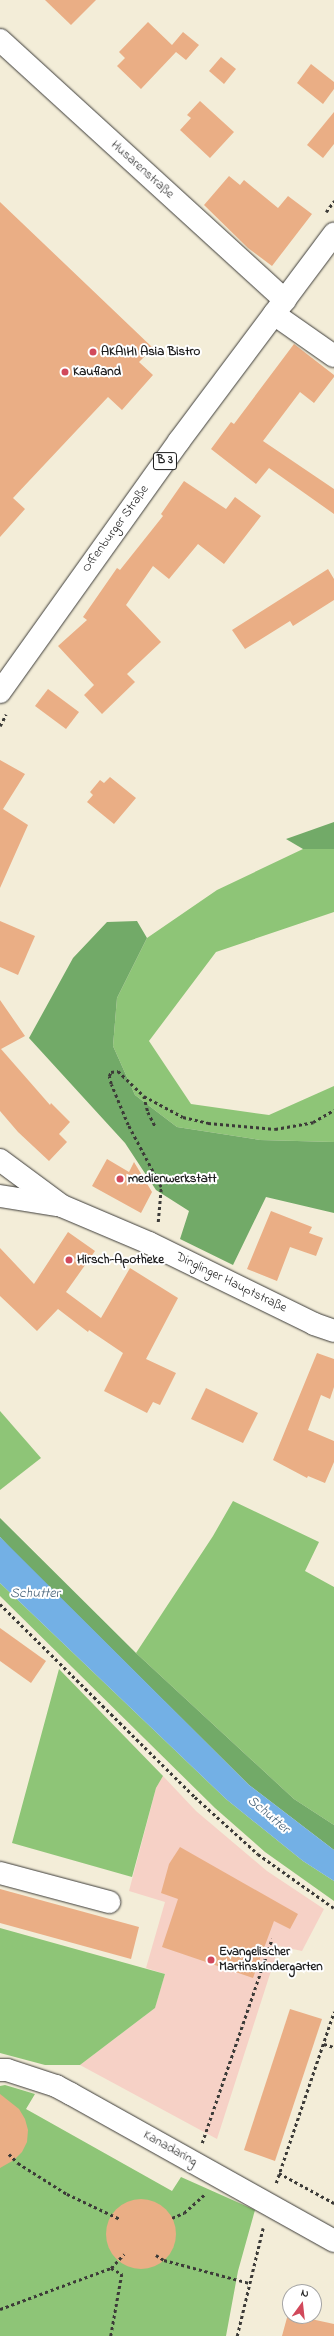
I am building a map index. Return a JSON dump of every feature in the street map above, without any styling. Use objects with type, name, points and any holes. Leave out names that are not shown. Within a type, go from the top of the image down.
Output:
[{"type":"street","name":"Husarenstraße","points":[[0,40],[279,307],[334,356]]},
{"type":"street","name":"Offenburger Straße","points":[[0,692],[179,440],[334,234]]},
{"type":"street","name":"Dinglinger Hauptstraße","points":[[0,1160],[62,1206],[149,1243],[314,1324],[334,1330]]},
{"type":"street","name":"Dinglinger Hauptstraße","points":[[0,1196],[62,1206]]},
{"type":"street","points":[[0,1872],[109,1902]]},
{"type":"street","name":"Kanadaring","points":[[0,2070],[7,2070],[56,2086],[193,2161],[334,2241]]},
{"type":"path","points":[[157,1229],[161,1187],[128,1125],[111,1084],[111,1072],[118,1070],[144,1096],[183,1117],[208,1123],[275,1129],[314,1122],[334,1110]]},
{"type":"path","points":[[144,1096],[148,1112],[155,1126]]},
{"type":"path","points":[[0,1604],[200,1802],[258,1854],[334,1908]]},
{"type":"path","points":[[193,2161],[207,2134],[272,1939]]},
{"type":"path","points":[[237,2336],[269,2205],[334,2012]]},
{"type":"path","points":[[324,2044],[334,2047]]},
{"type":"path","points":[[9,2154],[18,2164],[67,2194],[120,2219]]},
{"type":"path","points":[[279,2173],[334,2203]]},
{"type":"path","points":[[172,2218],[184,2213],[198,2202],[220,2177]]},
{"type":"path","points":[[0,2309],[111,2268],[124,2254]]},
{"type":"path","points":[[156,2255],[164,2260],[249,2283]]},
{"type":"path","points":[[111,2268],[122,2274],[111,2336]]},
{"type":"shaded area","name":"Evangelischer Martinskindergarten","points":[[163,1776],[196,1811],[267,1871],[324,1909],[302,1951],[279,1946],[217,2139],[80,2065],[155,2008],[165,1974],[146,1968],[165,1902],[129,1891],[156,1788]]},
{"type":"green space","points":[[334,822],[334,849],[303,849],[286,839]]},
{"type":"green space","points":[[303,849],[334,849],[334,912],[216,952],[149,1041],[191,1104],[269,1115],[334,1086],[334,1142],[260,1140],[177,1127],[135,1095],[113,1046],[117,998],[147,938],[217,890]]},
{"type":"green space","points":[[137,921],[147,938],[117,998],[113,1046],[135,1095],[177,1127],[260,1140],[334,1142],[334,1213],[266,1197],[233,1265],[180,1239],[189,1211],[156,1190],[125,1143],[29,1038],[73,958],[107,922]]},
{"type":"green space","points":[[0,1411],[41,1458],[0,1490]]},
{"type":"green space","points":[[233,1501],[319,1542],[305,1571],[334,1587],[334,1825],[294,1799],[136,1653],[213,1536]]},
{"type":"green space","points":[[0,1518],[136,1653],[294,1799],[334,1825],[334,1850],[249,1785],[12,1550],[0,1537]]},
{"type":"green space","points":[[0,1583],[226,1799],[303,1861],[334,1881],[334,1901],[265,1852],[215,1808],[0,1596]]},
{"type":"green space","points":[[59,1669],[163,1776],[156,1788],[132,1877],[12,1843]]},
{"type":"green space","points":[[0,1928],[165,1974],[155,2008],[80,2065],[45,2065],[0,2053]]},
{"type":"green space","points":[[5,2085],[35,2094],[26,2109],[172,2191],[181,2177],[255,2210],[238,2271],[226,2336],[0,2336],[0,2086]]},
{"type":"water","name":"Schutter","points":[[0,1537],[249,1785],[334,1850],[334,1881],[303,1861],[226,1799],[0,1583]]},
{"type":"building","points":[[45,0],[96,0],[71,25]]},
{"type":"building","points":[[148,22],[172,45],[183,32],[199,45],[186,60],[176,52],[141,89],[117,66],[125,58],[119,52]]},
{"type":"building","points":[[221,57],[236,69],[224,84],[209,71]]},
{"type":"building","points":[[311,64],[334,82],[334,89],[323,104],[297,83]]},
{"type":"building","points":[[200,101],[234,132],[210,158],[180,130],[191,118],[187,115]]},
{"type":"building","points":[[334,112],[334,144],[323,158],[307,145]]},
{"type":"building","points":[[229,176],[240,185],[244,180],[278,208],[288,196],[312,214],[272,266],[248,248],[204,205]]},
{"type":"building","name":"Kaufland","points":[[0,202],[153,348],[139,362],[153,375],[122,410],[108,397],[13,498],[25,509],[0,537]]},
{"type":"building","points":[[294,344],[334,375],[334,377],[314,403],[300,392],[263,441],[334,489],[334,514],[269,468],[256,484],[211,449],[231,422],[234,424]]},
{"type":"building","points":[[184,481],[226,509],[235,497],[261,516],[224,564],[198,544],[169,579],[153,566],[126,605],[161,642],[127,674],[135,682],[102,714],[84,695],[94,685],[58,646],[87,620],[83,617],[117,568],[120,570],[163,516],[161,514]]},
{"type":"building","points":[[328,569],[334,579],[334,600],[293,626],[290,621],[245,649],[232,630]]},
{"type":"building","points":[[48,689],[79,712],[66,729],[35,706]]},
{"type":"building","points":[[0,760],[25,774],[3,809],[28,825],[0,888]]},
{"type":"building","points":[[110,777],[136,798],[114,824],[87,802],[93,795],[90,792],[100,780],[104,783]]},
{"type":"building","points":[[0,921],[35,936],[18,975],[0,967]]},
{"type":"building","points":[[0,1000],[25,1036],[1,1049],[50,1105],[51,1103],[70,1122],[59,1134],[67,1142],[49,1161],[18,1132],[0,1111]]},
{"type":"building","name":"medienwerkstatt","points":[[107,1159],[129,1172],[134,1162],[152,1192],[141,1213],[92,1186]]},
{"type":"building","points":[[271,1211],[312,1227],[309,1233],[323,1238],[316,1256],[290,1247],[277,1281],[247,1269]]},
{"type":"building","points":[[68,1232],[95,1251],[66,1292],[101,1318],[130,1268],[178,1298],[146,1359],[176,1373],[160,1405],[153,1402],[147,1413],[104,1391],[123,1353],[89,1330],[88,1332],[58,1309],[37,1331],[0,1296],[0,1248],[34,1284]]},
{"type":"building","points":[[317,1353],[334,1359],[334,1387],[330,1399],[321,1395],[308,1430],[334,1441],[334,1462],[325,1483],[308,1476],[307,1478],[273,1460]]},
{"type":"building","points":[[206,1388],[258,1413],[243,1443],[191,1419]]},
{"type":"building","points":[[0,1628],[46,1661],[31,1683],[0,1661]]},
{"type":"building","points":[[180,1847],[298,1914],[290,1929],[274,1921],[253,1978],[162,1947],[178,1899],[161,1893],[169,1864]]},
{"type":"building","points":[[0,1889],[139,1927],[131,1959],[0,1923]]},
{"type":"building","points":[[290,2009],[322,2019],[275,2161],[244,2150]]},
{"type":"building","points":[[0,2094],[19,2109],[25,2119],[28,2130],[27,2142],[22,2152],[14,2160],[0,2168]]},
{"type":"building","points":[[141,2199],[154,2202],[166,2209],[173,2221],[176,2234],[173,2247],[166,2259],[154,2266],[141,2269],[128,2266],[116,2259],[109,2247],[106,2234],[109,2221],[116,2209],[128,2202]]},
{"type":"building","points":[[322,2321],[334,2324],[334,2336],[282,2336],[285,2324],[322,2324]]},
{"type":"place","name":"AKAIHI Asia Bistro","points":[[93,352]]},
{"type":"place","name":"Kaufland","points":[[65,372]]},
{"type":"place","name":"medienwerkstatt","points":[[120,1179]]},
{"type":"place","name":"Hirsch-Apotheke","points":[[69,1260]]},
{"type":"place","name":"Evangelischer Martinskindergarten","points":[[211,1960]]}]
